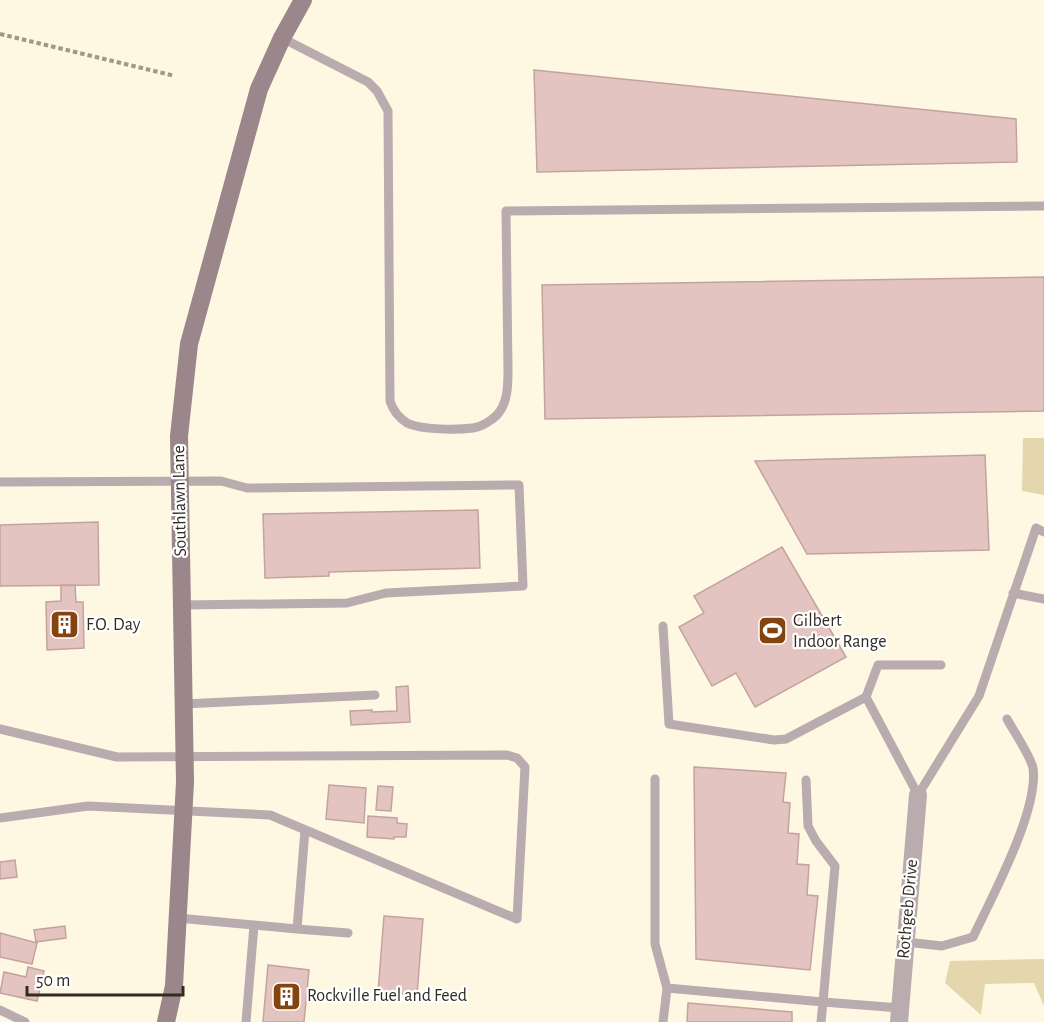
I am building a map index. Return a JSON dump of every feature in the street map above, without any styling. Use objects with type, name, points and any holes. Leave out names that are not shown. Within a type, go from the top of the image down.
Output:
[{"type":"street","name":"Southlawn Lane","points":[[166,1022],[174,986],[184,809],[179,436],[189,344],[259,89],[303,0]]},
{"type":"street","name":"Rothgeb Drive","points":[[899,1015],[918,795]]},
{"type":"lane","points":[[282,39],[368,82],[377,91],[388,111],[390,401],[399,417],[409,424],[426,428],[473,428],[486,424],[498,414],[504,403],[508,388],[506,212],[1044,206]]},
{"type":"lane","points":[[0,482],[180,480],[221,481],[247,488],[519,485],[523,586],[386,593],[347,603],[182,605]]},
{"type":"lane","points":[[918,795],[979,696],[1036,528],[1044,532]]},
{"type":"lane","points":[[1013,593],[1044,599]]},
{"type":"lane","points":[[663,626],[669,724],[774,740],[786,739],[867,697],[878,665],[941,665]]},
{"type":"lane","points":[[184,704],[375,695]]},
{"type":"lane","points":[[867,697],[918,795]]},
{"type":"lane","points":[[906,942],[942,946],[973,937],[1003,873],[1024,820],[1033,789],[1033,765],[1007,719]]},
{"type":"lane","points":[[0,729],[117,757],[507,755],[516,758],[525,767],[517,919],[270,815],[88,806],[0,818]]},
{"type":"lane","points":[[655,778],[655,944],[667,988],[663,1022]]},
{"type":"lane","points":[[806,780],[808,826],[835,866],[821,1022]]},
{"type":"lane","points":[[297,929],[305,830]]},
{"type":"lane","points":[[178,918],[348,933]]},
{"type":"lane","points":[[246,1022],[254,925]]},
{"type":"lane","points":[[667,988],[823,1002],[899,1015]]},
{"type":"lane","points":[[0,1010],[25,1022]]},
{"type":"path","points":[[0,34],[175,76]]},
{"type":"shaded area","points":[[1023,438],[1044,438],[1044,495],[1022,491]]},
{"type":"shaded area","points":[[1044,959],[1044,1006],[1034,983],[985,984],[981,1015],[945,983],[950,961]]},
{"type":"building","points":[[534,70],[1016,119],[1017,162],[537,172]]},
{"type":"building","points":[[1044,277],[1044,411],[545,419],[542,285]]},
{"type":"building","points":[[985,455],[989,550],[807,554],[755,461]]},
{"type":"building","points":[[478,510],[480,568],[329,572],[329,576],[265,578],[263,514]]},
{"type":"building","points":[[98,522],[99,585],[0,586],[0,525]]},
{"type":"building","points":[[782,547],[846,657],[755,707],[736,673],[712,686],[679,627],[704,613],[694,596]]},
{"type":"building","name":"F.O. Day","points":[[61,585],[75,585],[76,602],[83,602],[84,648],[47,650],[46,602],[61,601]]},
{"type":"building","points":[[408,686],[410,722],[351,725],[350,711],[397,711],[396,687]]},
{"type":"building","points":[[694,767],[786,773],[783,802],[790,803],[788,833],[799,834],[797,864],[809,865],[807,895],[818,896],[810,970],[696,959]]},
{"type":"building","points":[[329,785],[366,788],[364,823],[326,819]]},
{"type":"building","points":[[378,786],[393,787],[391,811],[376,810]]},
{"type":"building","points":[[368,816],[397,818],[397,823],[407,824],[406,837],[394,837],[394,839],[367,837]]},
{"type":"building","points":[[15,860],[17,877],[0,879],[0,862]]},
{"type":"building","points":[[384,916],[423,919],[417,995],[378,992]]},
{"type":"building","points":[[65,926],[66,938],[36,942],[34,930]]},
{"type":"building","points":[[0,933],[37,943],[32,964],[0,957]]},
{"type":"building","name":"Rockville Fuel and Feed","points":[[268,965],[309,970],[304,1022],[263,1022]]},
{"type":"building","points":[[28,967],[44,971],[37,1001],[0,993],[4,972],[26,977]]},
{"type":"building","points":[[688,1003],[792,1012],[792,1022],[687,1022]]},
{"type":"place","name":"F.O. Day","points":[[65,625]]},
{"type":"place","name":"Gilbert Indoor Range","points":[[772,631]]},
{"type":"place","name":"Rockville Fuel and Feed","points":[[286,996]]}]
